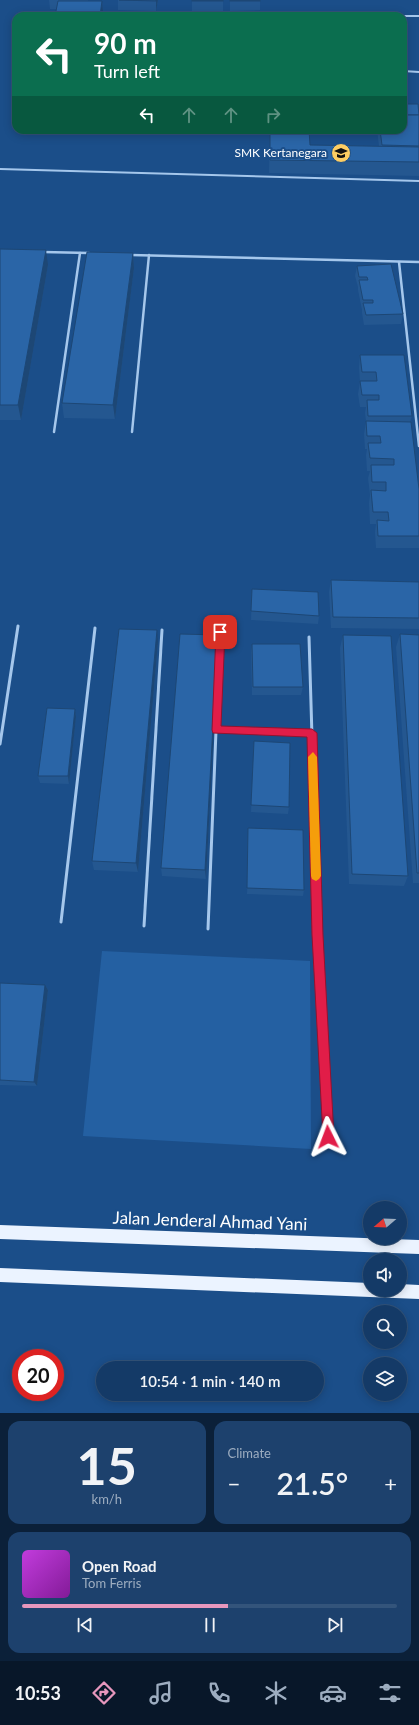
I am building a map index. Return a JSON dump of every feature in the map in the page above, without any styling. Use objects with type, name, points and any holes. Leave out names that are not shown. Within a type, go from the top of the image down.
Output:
[{"type":"main road","name":"Jalan Jenderal Ahmad Yani","points":[[0,1232],[419,1247]]},
{"type":"main road","points":[[0,1275],[363,1290]]},
{"type":"main road","points":[[407,1291],[419,1292]]},
{"type":"lane","points":[[407,16],[419,16]]},
{"type":"lane","points":[[407,71],[419,72]]},
{"type":"lane","points":[[0,169],[419,181]]},
{"type":"lane","points":[[38,252],[95,254]]},
{"type":"lane","points":[[54,432],[80,253]]},
{"type":"lane","points":[[126,254],[419,262]]},
{"type":"lane","points":[[132,432],[149,255]]},
{"type":"lane","points":[[399,262],[419,446]]},
{"type":"lane","points":[[0,744],[18,626]]},
{"type":"lane","points":[[61,922],[95,628]]},
{"type":"lane","points":[[144,926],[162,630]]},
{"type":"lane","points":[[208,929],[220,632]]},
{"type":"lane","points":[[309,637],[318,935],[328,1137]]},
{"type":"lane","points":[[216,730],[312,733]]},
{"type":"shaded area","points":[[102,951],[310,961],[311,1149],[83,1136]]},
{"type":"building","points":[[119,0],[156,0],[156,1]]},
{"type":"building","points":[[223,0],[223,1],[192,1]]},
{"type":"building","points":[[260,0],[260,1],[230,1]]},
{"type":"building","points":[[58,1],[102,1],[101,12],[56,12]]},
{"type":"building","points":[[407,104],[418,104],[419,115],[407,115]]},
{"type":"building","points":[[407,115],[419,115],[419,146],[382,145],[381,134],[407,134]]},
{"type":"building","points":[[270,134],[309,134],[310,145],[419,147],[419,162],[270,160]]},
{"type":"building","points":[[0,249],[46,250],[18,405],[0,405]]},
{"type":"building","points":[[87,252],[133,253],[113,405],[62,403]]},
{"type":"building","points":[[391,264],[403,314],[366,315],[363,303],[373,303],[373,300],[363,300],[359,280],[368,280],[367,277],[359,277],[357,266]]},
{"type":"building","points":[[360,355],[404,355],[412,416],[368,416],[367,400],[379,400],[379,395],[362,395],[360,381],[377,381],[376,372],[362,372]]},
{"type":"building","points":[[366,421],[411,422],[419,489],[419,536],[378,536],[377,520],[389,521],[388,512],[373,512],[371,490],[386,491],[386,482],[372,482],[371,465],[394,465],[394,459],[370,458],[368,443],[381,443],[380,436],[367,436]]},
{"type":"building","points":[[331,580],[419,582],[419,618],[333,617]]},
{"type":"building","points":[[252,589],[318,592],[319,616],[251,611]]},
{"type":"building","points":[[119,629],[157,630],[136,863],[92,861]]},
{"type":"building","points":[[180,634],[218,635],[205,870],[161,868]]},
{"type":"building","points":[[400,634],[419,635],[419,873],[417,873]]},
{"type":"building","points":[[343,635],[391,636],[408,876],[352,874]]},
{"type":"building","points":[[252,644],[300,644],[303,687],[253,687]]},
{"type":"building","points":[[47,708],[75,709],[68,776],[38,776]]},
{"type":"building","points":[[254,741],[290,743],[289,807],[251,805]]},
{"type":"building","points":[[248,828],[303,830],[304,890],[247,888]]},
{"type":"building","points":[[0,983],[45,985],[34,1082],[0,1080]]},
{"type":"slow traffic","points":[[313,757],[316,876]]},
{"type":"place","name":"SMK Kertanegara","points":[[341,153]]},
{"type":"route","points":[[220,632],[216,730],[312,733],[318,935],[328,1137]]}]
